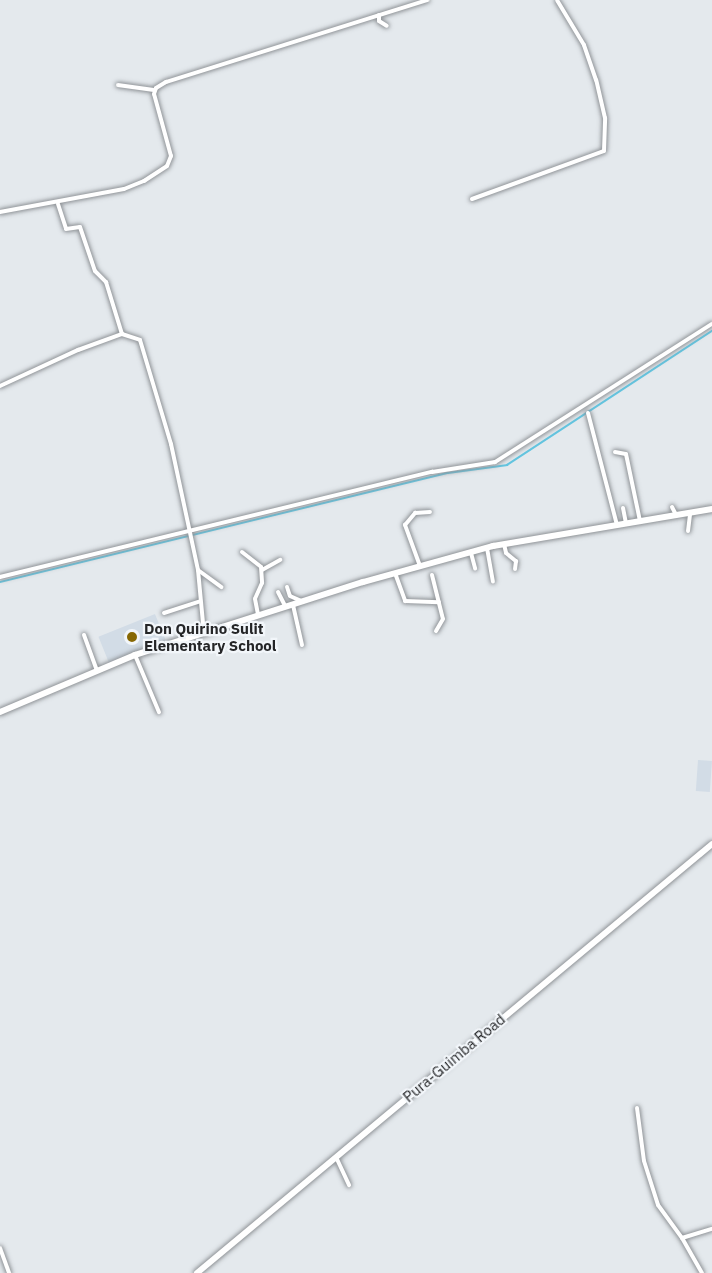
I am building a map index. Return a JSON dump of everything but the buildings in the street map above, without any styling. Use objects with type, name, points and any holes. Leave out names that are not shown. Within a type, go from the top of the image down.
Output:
[{"type":"street","points":[[118,85],[154,90],[209,68],[427,0]]},
{"type":"street","points":[[472,199],[604,151],[605,118],[596,80],[584,45],[557,0]]},
{"type":"street","points":[[378,15],[379,21],[387,26]]},
{"type":"street","points":[[0,212],[58,204],[124,189],[144,181],[167,166],[171,156],[154,90]]},
{"type":"street","points":[[58,204],[66,229],[80,227],[95,271],[106,282],[122,334]]},
{"type":"street","points":[[0,578],[432,472],[495,462],[712,324]]},
{"type":"street","points":[[0,386],[78,350],[122,334],[140,340],[147,354],[190,533],[198,570],[198,602],[204,634]]},
{"type":"street","points":[[588,413],[617,525]]},
{"type":"street","points":[[615,452],[626,454],[640,521]]},
{"type":"street","points":[[672,507],[676,515]]},
{"type":"street","points":[[623,508],[626,523]]},
{"type":"street","points":[[0,712],[135,655],[395,573],[504,544],[712,509]]},
{"type":"street","points":[[420,566],[405,525],[415,513],[430,512]]},
{"type":"street","points":[[688,531],[690,513]]},
{"type":"street","points":[[504,544],[506,553],[516,561],[515,569]]},
{"type":"street","points":[[487,548],[493,581]]},
{"type":"street","points":[[242,552],[259,562],[262,570],[262,583],[255,599],[259,616]]},
{"type":"street","points":[[471,552],[475,568]]},
{"type":"street","points":[[262,570],[280,560]]},
{"type":"street","points":[[198,570],[221,587]]},
{"type":"street","points":[[395,573],[405,601],[439,602]]},
{"type":"street","points":[[432,574],[443,619],[436,631]]},
{"type":"street","points":[[287,587],[290,596],[302,601]]},
{"type":"street","points":[[278,592],[289,606],[302,645]]},
{"type":"street","points":[[164,613],[198,602]]},
{"type":"street","points":[[84,635],[97,670]]},
{"type":"street","points":[[135,655],[159,712]]},
{"type":"street","name":"Pura-Guimba Road","points":[[196,1273],[712,844]]},
{"type":"street","points":[[638,1108],[644,1161],[658,1204],[682,1238],[702,1273]]},
{"type":"street","points":[[336,1156],[349,1185]]},
{"type":"street","points":[[682,1238],[712,1229]]},
{"type":"street","points":[[0,1248],[9,1273]]},
{"type":"shaded area","name":"Don Quirino Sulit Elementary School","points":[[155,614],[167,643],[110,666],[98,637]]},
{"type":"shaded area","points":[[698,760],[712,761],[710,792],[696,791]]},
{"type":"waterway","points":[[0,582],[448,473],[507,465],[712,331]]},
{"type":"place","name":"Don Quirino Sulit Elementary School","points":[[132,637]]}]
